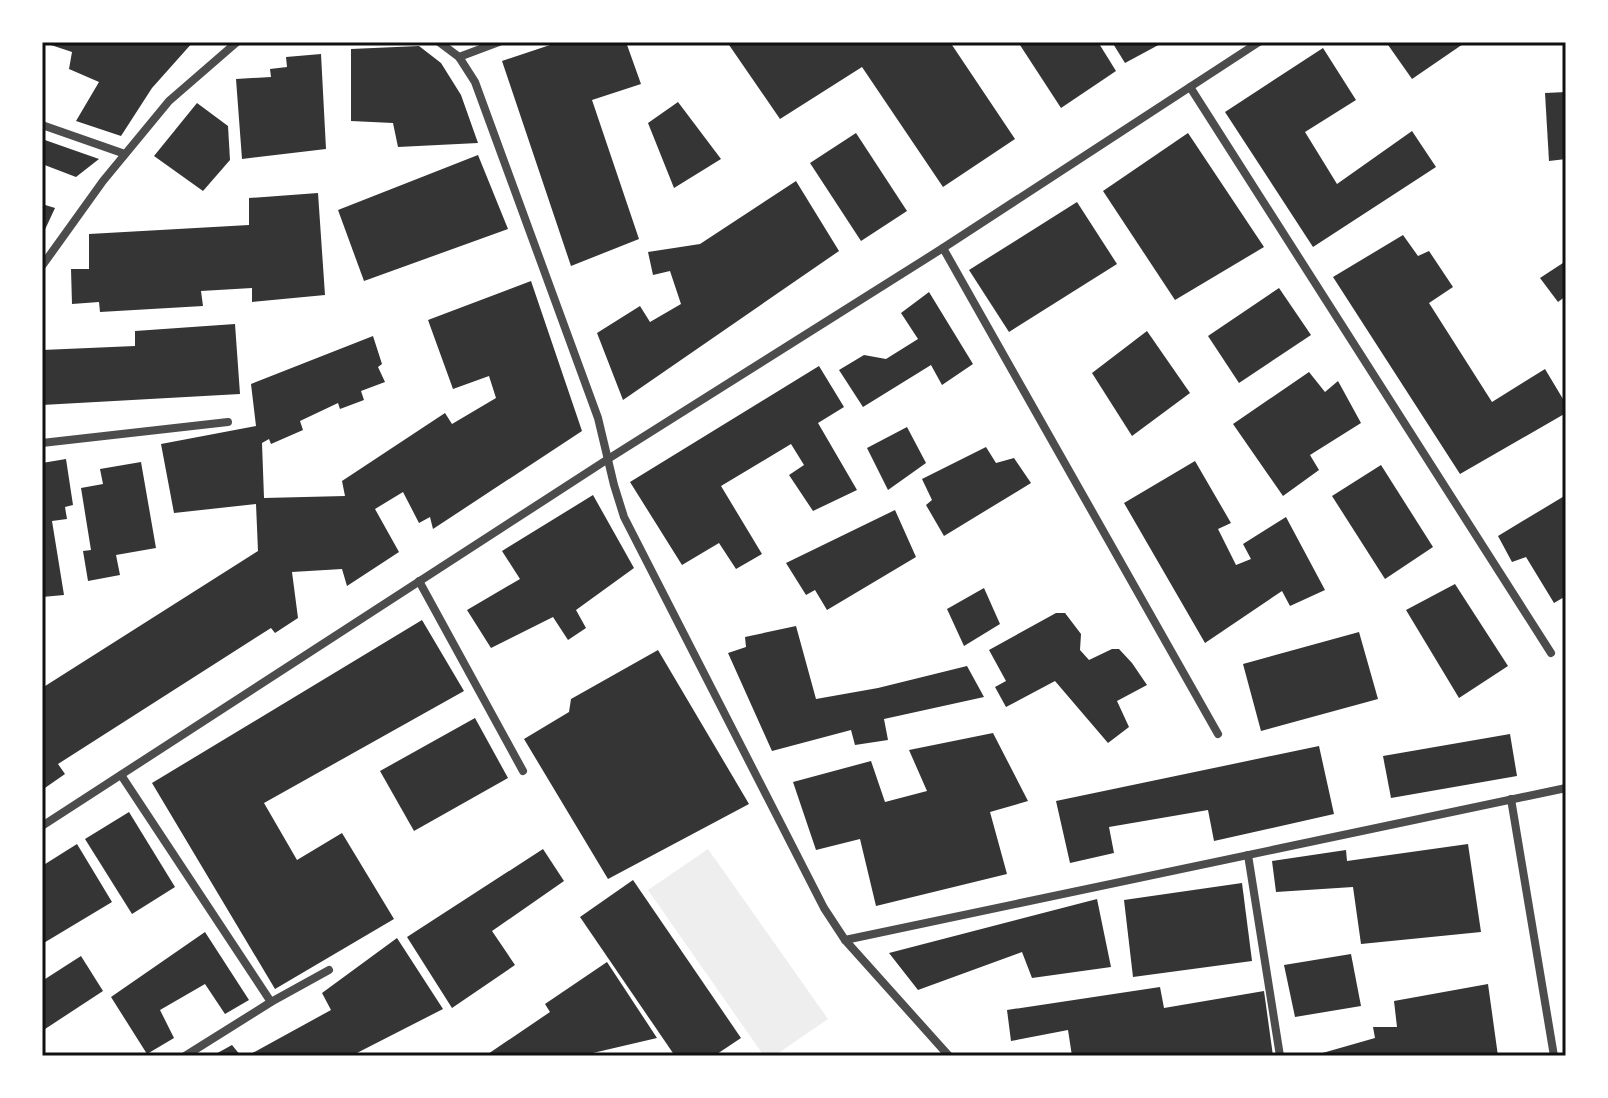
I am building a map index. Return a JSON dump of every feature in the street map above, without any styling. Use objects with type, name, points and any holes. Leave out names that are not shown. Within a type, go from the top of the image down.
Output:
[{"type":"street","points":[[42,266],[125,154],[169,101],[237,42]]},
{"type":"street","points":[[439,42],[459,57],[475,82],[598,418],[617,496],[631,531],[804,870],[845,940],[949,1056]]},
{"type":"street","points":[[459,57],[499,42]]},
{"type":"street","points":[[42,826],[1259,42]]},
{"type":"street","points":[[1190,87],[1551,653]]},
{"type":"street","points":[[42,125],[125,154]]},
{"type":"street","points":[[943,248],[1218,734]]},
{"type":"street","points":[[42,443],[228,422]]},
{"type":"street","points":[[419,581],[523,771]]},
{"type":"street","points":[[121,775],[271,1002]]},
{"type":"street","points":[[845,940],[1566,788]]},
{"type":"street","points":[[1511,799],[1554,1056]]},
{"type":"street","points":[[1248,855],[1280,1056]]},
{"type":"street","points":[[185,1056],[329,970]]},
{"type":"shaded area","points":[[708,849],[828,1019],[774,1056],[764,1056],[648,890]]},
{"type":"building","points":[[42,42],[193,42],[152,88],[121,136],[76,121],[99,82],[69,69],[72,52]]},
{"type":"building","points":[[559,42],[626,42],[641,84],[592,100],[639,239],[571,266],[502,61]]},
{"type":"building","points":[[727,42],[950,42],[1015,139],[943,187],[862,67],[780,119]]},
{"type":"building","points":[[1018,42],[1098,42],[1116,71],[1061,108]]},
{"type":"building","points":[[1112,42],[1164,42],[1125,63]]},
{"type":"building","points":[[1386,42],[1466,42],[1412,79]]},
{"type":"building","points":[[419,46],[441,63],[461,95],[478,143],[398,147],[393,123],[351,121],[351,49]]},
{"type":"building","points":[[1323,48],[1356,100],[1305,132],[1337,184],[1412,131],[1436,167],[1313,247],[1225,112]]},
{"type":"building","points":[[321,54],[326,149],[242,159],[236,79],[271,77],[270,69],[287,67],[286,57]]},
{"type":"building","points":[[1566,92],[1566,159],[1549,161],[1545,93]]},
{"type":"building","points":[[678,102],[721,159],[674,188],[648,123]]},
{"type":"building","points":[[197,103],[228,126],[230,160],[203,191],[154,156]]},
{"type":"building","points":[[856,133],[907,211],[861,241],[810,163]]},
{"type":"building","points":[[1188,133],[1264,247],[1175,300],[1103,191]]},
{"type":"building","points":[[42,139],[99,159],[76,177],[42,164]]},
{"type":"building","points":[[478,155],[508,229],[364,281],[338,210]]},
{"type":"building","points":[[796,181],[839,251],[623,400],[597,333],[640,306],[650,322],[681,304],[670,271],[653,275],[648,252],[700,244]]},
{"type":"building","points":[[318,193],[325,295],[252,302],[252,288],[201,291],[203,306],[100,312],[99,302],[72,304],[71,269],[89,269],[89,234],[249,225],[249,198]]},
{"type":"building","points":[[1077,202],[1117,264],[1009,332],[969,270]]},
{"type":"building","points":[[42,204],[55,208],[42,236]]},
{"type":"building","points":[[1403,235],[1418,256],[1429,251],[1453,287],[1429,303],[1492,402],[1545,369],[1566,404],[1566,413],[1460,474],[1333,277]]},
{"type":"building","points":[[1566,261],[1566,296],[1558,302],[1540,278]]},
{"type":"building","points":[[531,281],[582,431],[433,529],[430,517],[419,523],[403,492],[375,509],[399,552],[347,586],[342,569],[292,572],[298,618],[275,633],[271,628],[58,764],[65,774],[42,790],[42,688],[258,551],[256,504],[174,513],[161,444],[256,426],[251,384],[373,336],[382,364],[378,367],[385,382],[361,391],[364,400],[340,409],[338,403],[300,421],[303,430],[271,444],[269,439],[262,443],[264,498],[345,496],[342,481],[445,413],[452,424],[496,398],[489,376],[453,389],[428,320]]},
{"type":"building","points":[[1279,288],[1311,335],[1239,383],[1208,336]]},
{"type":"building","points":[[929,292],[973,364],[942,385],[931,365],[863,407],[839,370],[864,355],[886,359],[918,339],[901,313]]},
{"type":"building","points":[[235,324],[240,394],[42,405],[42,350],[135,346],[135,331]]},
{"type":"building","points":[[1147,331],[1190,393],[1132,436],[1092,373]]},
{"type":"building","points":[[819,366],[844,407],[818,423],[857,490],[813,511],[789,475],[804,465],[791,444],[721,486],[762,554],[736,569],[719,543],[682,565],[630,482]]},
{"type":"building","points":[[1309,372],[1325,392],[1338,381],[1361,423],[1310,455],[1319,470],[1283,496],[1233,424]]},
{"type":"building","points":[[907,427],[926,463],[888,490],[867,448]]},
{"type":"building","points":[[986,447],[996,463],[1014,458],[1031,483],[944,536],[926,505],[932,500],[922,479]]},
{"type":"building","points":[[66,459],[73,505],[65,507],[67,519],[52,521],[64,595],[42,597],[42,463]]},
{"type":"building","points":[[1195,461],[1231,523],[1218,529],[1236,565],[1251,559],[1243,544],[1286,517],[1325,590],[1290,606],[1282,591],[1205,643],[1124,503]]},
{"type":"building","points":[[141,462],[156,548],[116,555],[120,575],[88,581],[83,551],[91,550],[81,488],[103,484],[100,469]]},
{"type":"building","points":[[1381,465],[1433,547],[1385,579],[1332,496]]},
{"type":"building","points":[[593,495],[634,568],[576,610],[586,628],[568,640],[553,617],[491,648],[467,610],[520,579],[502,551]]},
{"type":"building","points":[[1566,495],[1566,596],[1554,603],[1526,557],[1512,562],[1498,536]]},
{"type":"building","points":[[895,510],[916,557],[827,610],[815,590],[806,595],[786,563]]},
{"type":"building","points":[[1455,584],[1508,666],[1459,698],[1406,610]]},
{"type":"building","points":[[984,588],[1000,624],[964,646],[947,609]]},
{"type":"building","points":[[1056,613],[1065,613],[1081,634],[1080,650],[1089,660],[1112,649],[1119,649],[1147,685],[1117,701],[1129,727],[1108,743],[1055,681],[1006,707],[995,687],[1006,681],[989,650]]},
{"type":"building","points":[[422,620],[464,691],[264,803],[297,860],[342,833],[394,919],[275,989],[152,783]]},
{"type":"building","points":[[796,626],[816,699],[878,688],[967,666],[984,697],[884,719],[888,740],[855,745],[851,730],[772,751],[728,653],[746,647],[745,637]]},
{"type":"building","points":[[1359,632],[1378,699],[1261,731],[1243,664]]},
{"type":"building","points":[[658,650],[749,804],[608,879],[524,739],[569,712],[571,699]]},
{"type":"building","points":[[475,718],[508,778],[414,831],[380,771]]},
{"type":"building","points":[[993,733],[1028,801],[990,812],[1007,874],[876,906],[860,839],[816,850],[793,782],[871,761],[885,802],[927,791],[909,750]]},
{"type":"building","points":[[1510,734],[1517,776],[1391,798],[1383,756]]},
{"type":"building","points":[[1319,746],[1334,814],[1214,841],[1208,810],[1109,827],[1114,853],[1070,863],[1056,801]]},
{"type":"building","points":[[129,812],[175,887],[132,914],[85,839]]},
{"type":"building","points":[[77,844],[112,902],[42,944],[42,866]]},
{"type":"building","points":[[1468,844],[1481,932],[1361,944],[1353,887],[1276,892],[1272,861],[1346,850],[1347,861]]},
{"type":"building","points":[[543,849],[564,881],[492,931],[515,965],[452,1008],[407,937]]},
{"type":"building","points":[[633,880],[741,1038],[714,1056],[675,1056],[580,917]]},
{"type":"building","points":[[1242,883],[1252,961],[1133,977],[1124,900]]},
{"type":"building","points":[[1097,899],[1111,967],[1032,978],[1022,952],[918,990],[889,953]]},
{"type":"building","points":[[205,932],[249,1000],[225,1014],[205,984],[160,1010],[174,1038],[147,1054],[111,997]]},
{"type":"building","points":[[397,938],[443,1009],[351,1056],[247,1056],[331,1010],[322,993]]},
{"type":"building","points":[[1351,954],[1361,1006],[1295,1017],[1284,965]]},
{"type":"building","points":[[81,956],[103,991],[42,1031],[42,981]]},
{"type":"building","points":[[607,962],[657,1038],[580,1056],[485,1056],[550,1012],[545,1004]]},
{"type":"building","points":[[1488,984],[1498,1056],[1312,1056],[1375,1038],[1373,1027],[1397,1027],[1394,1001]]},
{"type":"building","points":[[1160,987],[1164,1008],[1264,991],[1273,1056],[1072,1056],[1068,1030],[1011,1041],[1007,1010]]},
{"type":"building","points":[[232,1045],[241,1056],[212,1056]]}]
